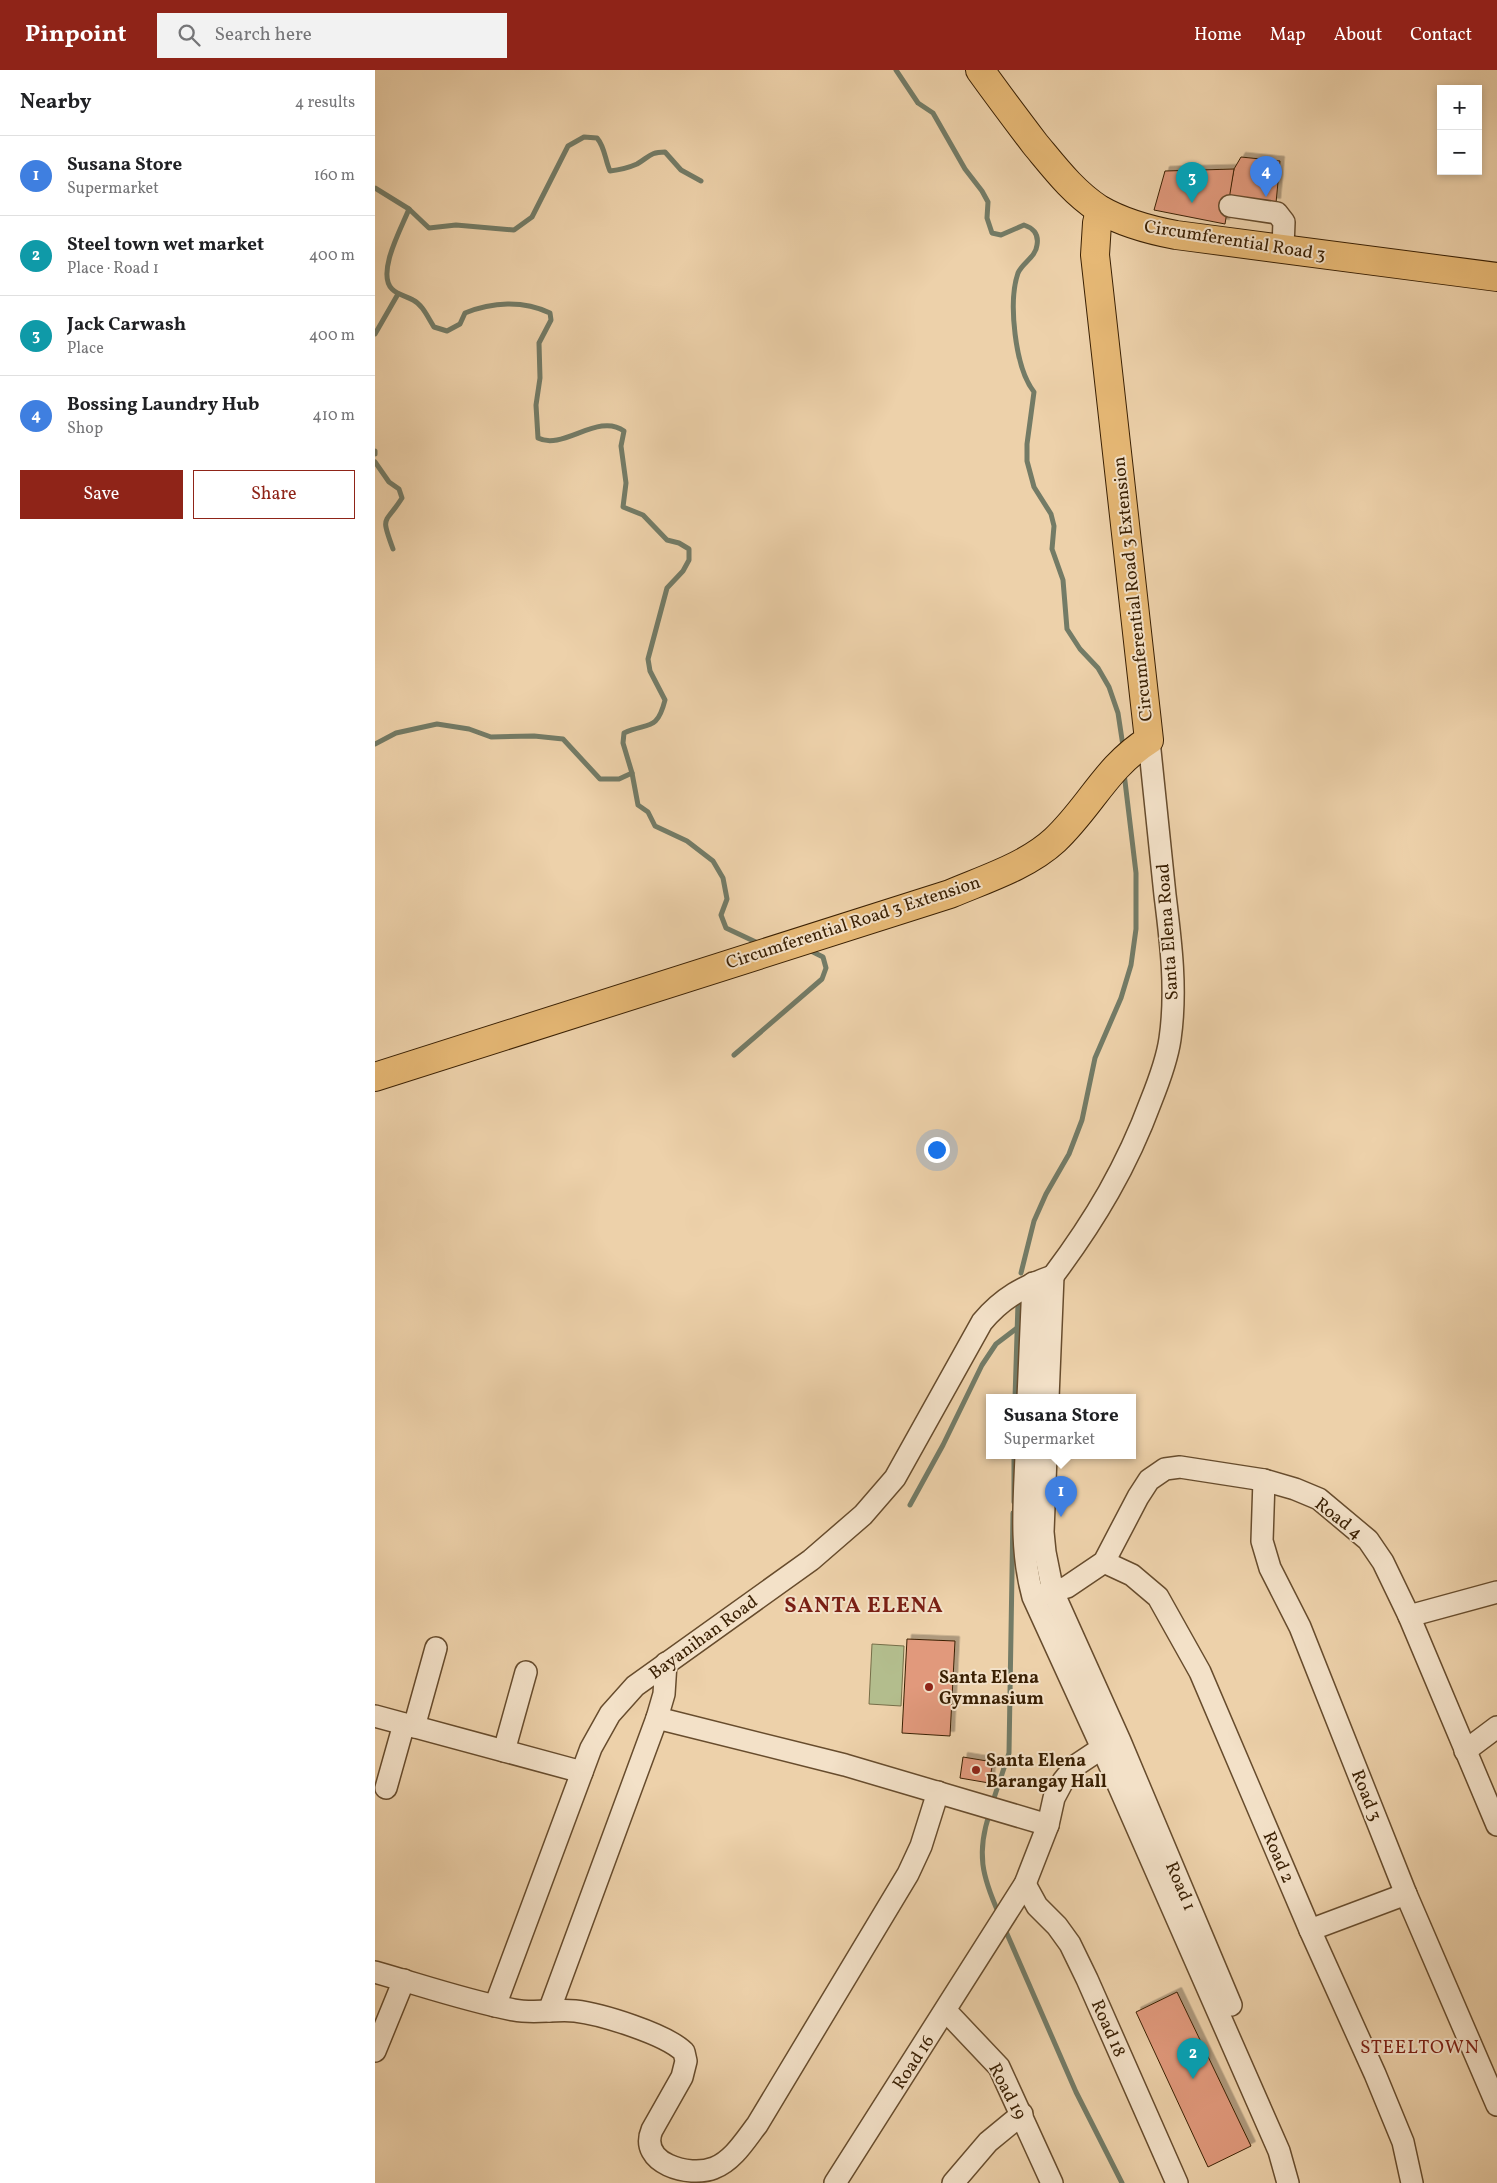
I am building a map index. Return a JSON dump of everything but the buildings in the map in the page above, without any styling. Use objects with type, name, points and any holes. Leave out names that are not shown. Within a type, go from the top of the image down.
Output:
[{"type":"main road","name":"Circumferential Road 3","points":[[980,70],[1063,178],[1080,196],[1101,210],[1149,230],[1497,277]]},
{"type":"main road","name":"Circumferential Road 3 Extension","points":[[375,1077],[950,894],[998,874],[1028,859],[1054,841],[1074,820],[1119,763],[1133,750],[1149,740],[1095,256],[1097,223],[1101,210]]},
{"type":"street","points":[[1230,206],[1277,213],[1284,222],[1283,247]]},
{"type":"street","name":"Santa Elena Road","points":[[1053,1276],[1085,1233],[1122,1169],[1145,1118],[1159,1080],[1170,1041],[1174,1000],[1172,955],[1149,740]]},
{"type":"street","points":[[1048,1394],[1053,1276]]},
{"type":"street","name":"Bayanihan Road","points":[[495,2006],[591,1748],[609,1714],[635,1686],[811,1560],[863,1515],[895,1478],[919,1439],[943,1391],[982,1322],[1010,1295],[1033,1282],[1053,1276]]},
{"type":"street","points":[[1028,1394],[1033,1282]]},
{"type":"street","points":[[1026,1459],[1023,1539],[1027,1576],[1043,1595]]},
{"type":"street","points":[[1043,1595],[1046,1459]]},
{"type":"street","name":"Road 4","points":[[1043,1595],[1067,1587],[1104,1562],[1149,1480],[1165,1470],[1180,1467],[1263,1480],[1295,1489],[1319,1499],[1368,1540],[1383,1562],[1409,1616],[1497,1825]]},
{"type":"street","name":"Road 3","points":[[1263,1480],[1262,1541],[1270,1568],[1300,1627],[1406,1894],[1497,2106]]},
{"type":"street","name":"Road 2","points":[[1104,1562],[1132,1575],[1158,1597],[1177,1627],[1201,1672],[1311,1930],[1375,2074],[1403,2142],[1412,2183]]},
{"type":"street","points":[[1409,1616],[1497,1592]]},
{"type":"street","name":"Road 1","points":[[1043,1595],[1111,1744],[1254,2077],[1288,2183]]},
{"type":"street","points":[[386,1788],[436,1648]]},
{"type":"street","points":[[549,2011],[657,1718],[664,1694],[666,1663]]},
{"type":"street","points":[[504,1751],[526,1672]]},
{"type":"street","points":[[375,1716],[582,1772]]},
{"type":"street","points":[[657,1718],[766,1744],[1048,1825]]},
{"type":"street","points":[[1465,1751],[1497,1727]]},
{"type":"street","name":"Road 16","points":[[835,2183],[1025,1884],[1048,1825],[1054,1798],[1063,1781],[1075,1766],[1111,1744]]},
{"type":"street","points":[[375,1972],[495,2006],[517,2010],[576,2011],[590,2014],[651,2034],[677,2045],[684,2052],[685,2069],[648,2138],[648,2146],[652,2154],[675,2167],[693,2171],[705,2171],[716,2168],[739,2148],[757,2125],[908,1874],[921,1846],[938,1792]]},
{"type":"street","name":"Road 18","points":[[1025,1884],[1037,1906],[1057,1926],[1074,1952],[1177,2183]]},
{"type":"street","points":[[1311,1930],[1406,1894]]},
{"type":"street","points":[[375,2051],[404,1980]]},
{"type":"street","name":"Road 19","points":[[946,2011],[999,2066],[1052,2183]]},
{"type":"street","name":"Road 1","points":[[1254,2077],[1289,2142],[1303,2183]]},
{"type":"street","points":[[953,2183],[988,2142],[1022,2114]]},
{"type":"green space","points":[[872,1644],[904,1646],[901,1706],[869,1704]]},
{"type":"waterway","points":[[896,70],[918,103],[933,113],[965,169],[982,191],[988,202],[987,218],[992,233],[1001,235],[1024,225],[1033,230],[1036,235],[1036,249],[1018,273],[1014,300],[1015,334],[1018,351],[1027,381],[1034,392],[1027,444],[1027,461],[1034,487],[1051,514],[1054,526],[1052,549],[1063,580],[1067,629],[1080,649],[1098,668],[1109,687],[1118,713],[1123,746]]},
{"type":"waterway","points":[[375,188],[409,209],[429,228],[456,225],[514,230],[532,217],[568,146],[584,137],[597,138],[602,145],[610,171],[630,167],[653,154],[665,152],[681,170],[701,181]]},
{"type":"waterway","points":[[409,209],[396,238],[389,261],[388,282],[392,289],[417,302],[434,327],[447,331],[460,324],[465,313],[497,305],[518,304],[550,313],[551,320],[539,343],[540,378],[536,405],[538,438],[548,441],[558,440],[603,426],[614,426],[624,431],[621,446],[626,483],[623,507],[643,515],[667,540],[679,543],[689,549],[689,560],[683,571],[667,588],[648,659],[650,671],[665,700],[662,710],[655,722],[624,733],[623,743],[632,773],[638,805],[648,812],[655,826],[687,841],[713,861],[723,878],[727,899],[721,915],[726,928],[760,944]]},
{"type":"waterway","points":[[375,334],[398,294]]},
{"type":"waterway","points":[[375,462],[389,482],[399,489],[402,498],[386,520],[393,549]]},
{"type":"waterway","points":[[375,744],[396,733],[437,724],[469,729],[491,737],[534,736],[563,739],[600,779],[619,779],[632,773]]},
{"type":"waterway","points":[[1021,1273],[1034,1221],[1046,1194],[1069,1154],[1082,1120],[1095,1058],[1121,998],[1131,965],[1136,929],[1136,873],[1124,773]]},
{"type":"waterway","points":[[734,1055],[822,979],[826,968],[823,957],[811,951],[806,952]]},
{"type":"waterway","points":[[1015,1394],[1018,1303]]},
{"type":"waterway","points":[[910,1505],[943,1445],[982,1365],[996,1344],[1017,1328]]},
{"type":"waterway","points":[[1014,1459],[1014,1502]]},
{"type":"waterway","points":[[992,1804],[1009,1753],[1013,1513]]},
{"type":"waterway","points":[[990,1812],[983,1840],[983,1864],[988,1888],[999,1914]]},
{"type":"waterway","points":[[1004,1927],[1076,2092],[1122,2183]]},
{"type":"place","name":"Bossing Laundry Hub","points":[[1266,197]]},
{"type":"place","name":"Jack Carwash","points":[[1192,203]]},
{"type":"place","name":"Susana Store","points":[[1061,1517]]},
{"type":"place","name":"Santa Elena Gymnasium","points":[[929,1687]]},
{"type":"place","name":"Santa Elena Barangay Hall","points":[[976,1770]]},
{"type":"place","name":"Steel town wet market","points":[[1193,2079]]},
{"type":"district","name":"SANTA ELENA","points":[[864,1604]]},
{"type":"district","name":"STEELTOWN","points":[[1420,2046]]}]
